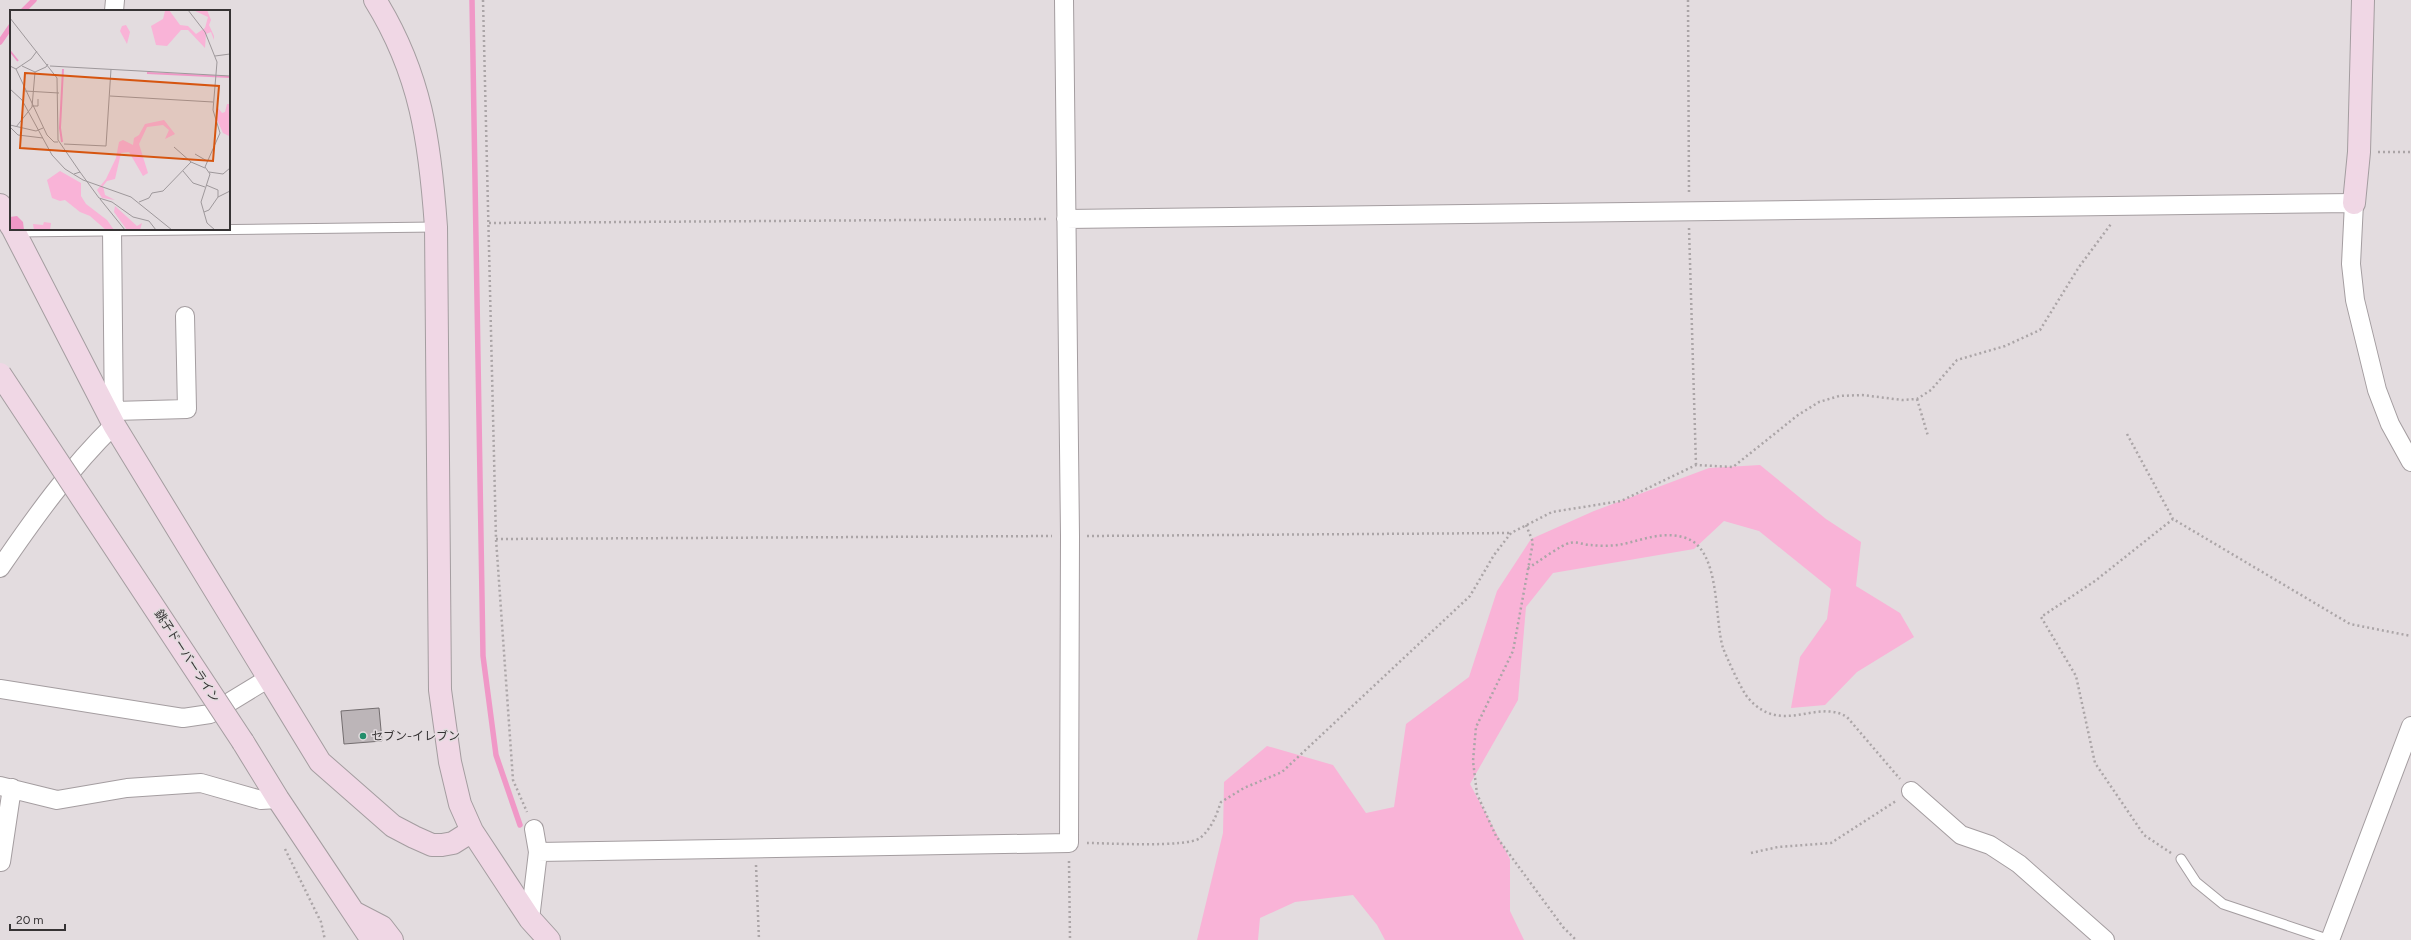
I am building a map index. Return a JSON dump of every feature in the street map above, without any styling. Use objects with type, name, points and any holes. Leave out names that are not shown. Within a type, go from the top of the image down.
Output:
[{"type":"street","points":[[114,10],[115,0]]},
{"type":"street","points":[[375,0],[396,36],[420,102],[427,135],[436,227],[440,690],[450,762],[460,804],[472,831],[530,919],[549,940]]},
{"type":"street","points":[[538,852],[1069,843],[1070,536],[1064,0]]},
{"type":"street","points":[[2363,0],[2359,152],[2354,203],[2351,264],[2355,300],[2377,390],[2390,424],[2411,462]]},
{"type":"street","points":[[1066,219],[2354,203]]},
{"type":"street","points":[[0,205],[10,223]]},
{"type":"street","points":[[14,230],[114,418],[320,762],[393,826],[432,845],[442,846],[453,843],[472,831]]},
{"type":"street","points":[[0,568],[42,508],[114,418],[112,230]]},
{"type":"street","points":[[114,418],[187,409],[185,316]]},
{"type":"street","name":"銚子ドーバーライン","points":[[0,374],[243,742],[278,799],[352,912],[372,940]]},
{"type":"street","points":[[0,689],[183,718],[210,714],[269,678]]},
{"type":"street","points":[[2330,940],[2411,726]]},
{"type":"street","points":[[1,862],[6,787],[58,800],[127,788],[201,783],[261,800],[278,799]]},
{"type":"street","points":[[1911,791],[1961,835],[1990,845],[2019,864],[2105,940]]},
{"type":"street","points":[[530,919],[538,852],[534,829]]},
{"type":"street","points":[[352,912],[382,927],[392,940]]},
{"type":"lane","points":[[230,229],[436,227]]},
{"type":"lane","points":[[2181,860],[2196,882],[2223,904],[2330,940]]},
{"type":"path","points":[[483,0],[496,539],[513,780],[534,829]]},
{"type":"path","points":[[1688,0],[1689,211],[1696,466]]},
{"type":"path","points":[[2359,152],[2411,152]]},
{"type":"path","points":[[1070,940],[1069,843],[1179,844],[1198,839],[1214,823],[1221,802],[1244,788],[1282,772],[1470,596],[1494,555],[1511,533],[1552,512],[1621,501],[1696,466],[1733,467],[1798,415],[1820,402],[1839,396],[1862,395],[1902,400],[1918,399],[1931,390],[1957,360],[2005,346],[2040,330],[2079,268],[2125,206]]},
{"type":"path","points":[[489,223],[1066,219]]},
{"type":"path","points":[[1918,399],[1928,436]]},
{"type":"path","points":[[2127,434],[2173,519],[2350,624],[2411,636]]},
{"type":"path","points":[[2173,519],[2095,581],[2041,617],[2076,676],[2095,763],[2144,835],[2181,860]]},
{"type":"path","points":[[1526,525],[1533,542],[1513,651],[1476,727],[1474,761],[1477,794],[1496,836],[1563,927],[1576,940]]},
{"type":"path","points":[[496,539],[1511,533]]},
{"type":"path","points":[[1528,568],[1569,542],[1592,545],[1618,544],[1652,535],[1686,538],[1699,547],[1709,564],[1723,647],[1747,698],[1760,709],[1772,715],[1793,716],[1838,711],[1847,717],[1911,791],[1831,843],[1778,847],[1751,853]]},
{"type":"path","points":[[282,843],[321,922],[325,940]]},
{"type":"path","points":[[756,848],[759,940]]},
{"type":"shaded area","points":[[1760,465],[1826,519],[1861,542],[1856,586],[1900,613],[1914,637],[1857,672],[1825,705],[1791,708],[1800,657],[1827,619],[1831,589],[1759,531],[1724,521],[1694,549],[1553,573],[1526,607],[1518,700],[1470,784],[1510,859],[1510,911],[1524,940],[1385,940],[1377,925],[1353,895],[1295,902],[1260,918],[1258,940],[1197,940],[1223,833],[1224,782],[1267,746],[1333,765],[1366,813],[1394,807],[1406,724],[1469,677],[1497,591],[1531,539],[1594,511],[1709,468]]},
{"type":"building","points":[[379,708],[382,741],[344,744],[341,711]]},
{"type":"waterway","points":[[24,10],[34,0]]},
{"type":"waterway","points":[[472,0],[483,656],[496,755],[520,825]]},
{"type":"waterway","points":[[0,42],[10,27]]},
{"type":"place","name":"セブン-イレブン","points":[[363,736]]}]
